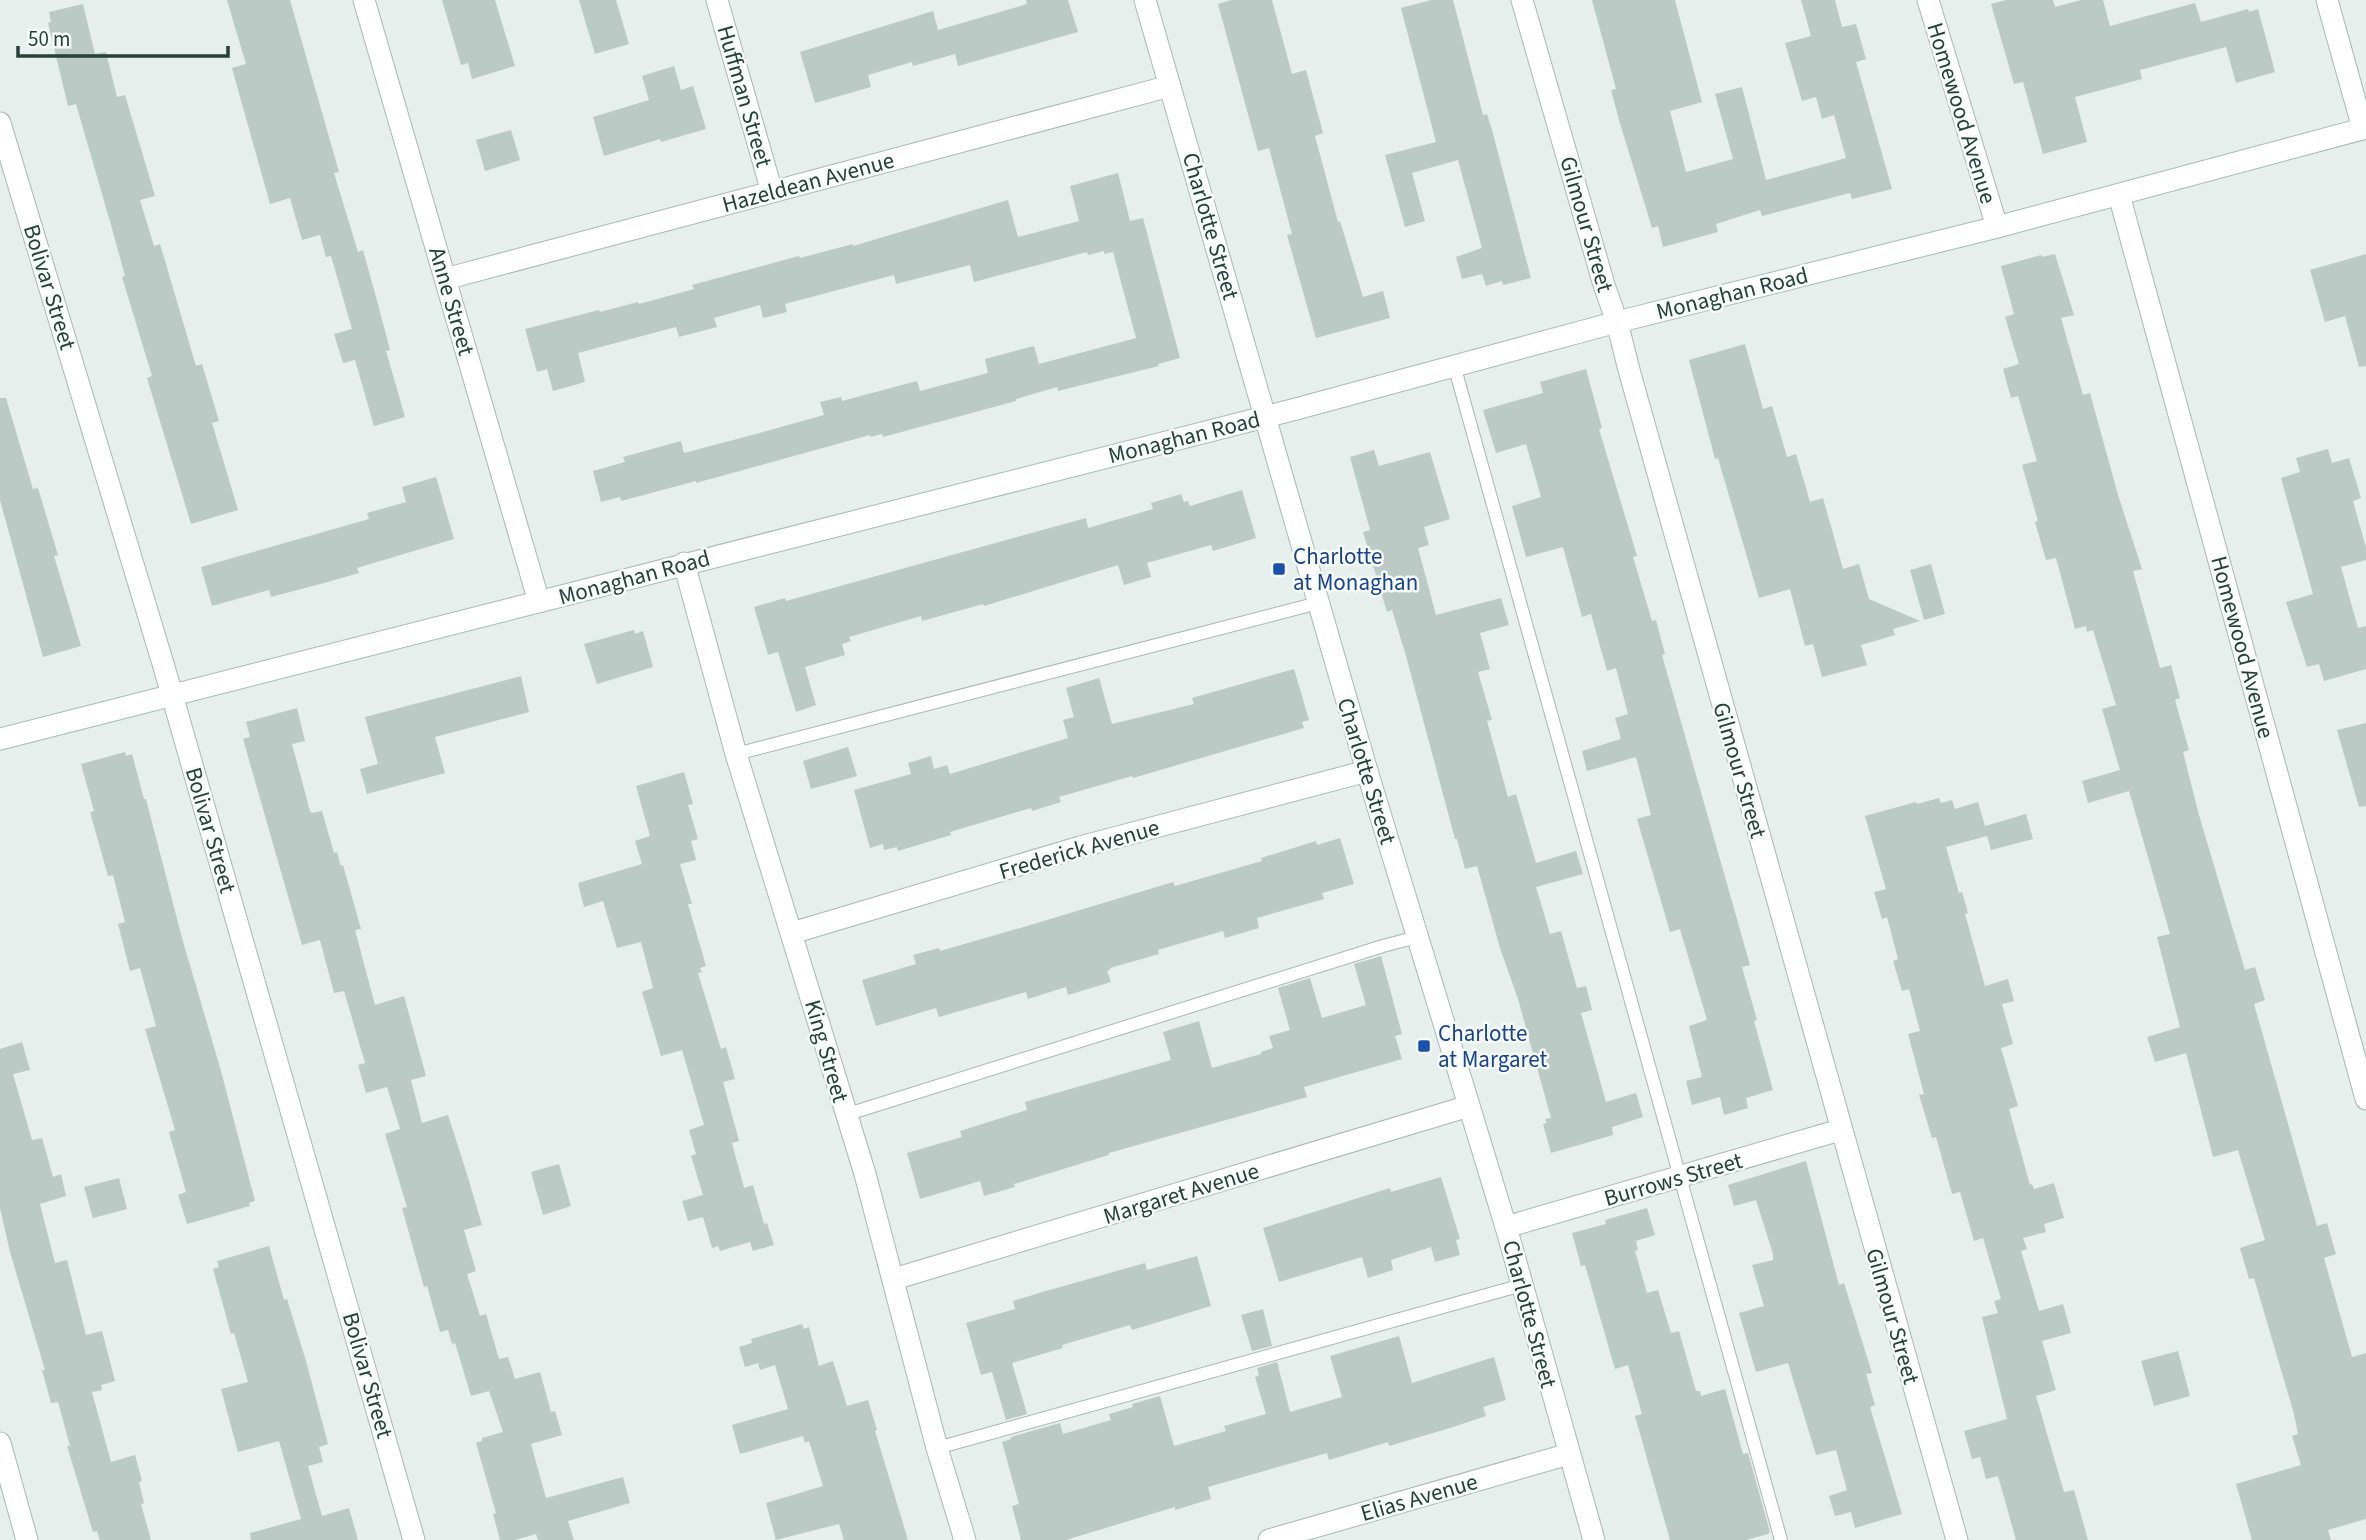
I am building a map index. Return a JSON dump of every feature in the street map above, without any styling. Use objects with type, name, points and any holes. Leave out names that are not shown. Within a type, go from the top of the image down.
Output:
[{"type":"street","name":"Anne Street","points":[[364,0],[539,602]]},
{"type":"street","name":"Huffman Street","points":[[716,0],[772,192]]},
{"type":"street","name":"Charlotte Street","points":[[1145,0],[1367,771],[1506,1227],[1594,1540]]},
{"type":"street","name":"Gilmour Street","points":[[1522,0],[1617,322],[1840,1130],[1957,1540]]},
{"type":"street","name":"Homewood Avenue","points":[[1928,0],[1997,227]]},
{"type":"street","points":[[2327,0],[2364,128]]},
{"type":"street","name":"Hazeldean Avenue","points":[[445,279],[1170,86]]},
{"type":"street","name":"Bolivar Street","points":[[0,123],[164,667],[414,1540]]},
{"type":"street","name":"Monaghan Road","points":[[0,739],[1265,416],[1617,322],[1997,227],[2364,128]]},
{"type":"street","name":"Homewood Avenue","points":[[2119,195],[2366,1100]]},
{"type":"street","name":"King Street","points":[[684,563],[736,754],[865,1174],[937,1448],[965,1540]]},
{"type":"street","name":"Frederick Avenue","points":[[792,933],[1080,847],[1367,771]]},
{"type":"street","name":"Margaret Avenue","points":[[894,1279],[1469,1106]]},
{"type":"street","name":"Burrows Street","points":[[1506,1227],[1840,1130]]},
{"type":"street","points":[[0,1443],[27,1540]]},
{"type":"street","name":"Elias Avenue","points":[[1269,1540],[1569,1454]]},
{"type":"lane","points":[[1454,365],[1781,1540]]},
{"type":"lane","points":[[736,754],[1318,603]]},
{"type":"lane","points":[[845,1115],[1417,937]]},
{"type":"lane","points":[[937,1448],[1522,1285]]},
{"type":"building","points":[[227,0],[290,0],[339,172],[334,173],[358,252],[363,250],[379,308],[390,350],[386,351],[405,417],[374,426],[355,360],[343,363],[334,334],[352,329],[331,256],[326,257],[320,235],[302,240],[290,198],[270,204],[232,68],[246,64]]},
{"type":"building","points":[[442,0],[495,0],[515,66],[472,79],[468,63],[461,65]]},
{"type":"building","points":[[579,0],[616,0],[629,44],[595,54]]},
{"type":"building","points":[[1026,0],[1068,0],[1078,32],[958,66],[955,54],[913,66],[912,62],[868,75],[871,87],[815,103],[800,52],[933,11],[938,30],[1027,4]]},
{"type":"building","points":[[1232,0],[1272,0],[1292,74],[1306,70],[1323,133],[1315,136],[1338,222],[1340,221],[1363,297],[1383,291],[1390,318],[1316,338],[1287,235],[1292,234],[1269,148],[1258,151],[1218,4]]},
{"type":"building","points":[[1431,0],[1453,0],[1483,115],[1487,114],[1492,130],[1531,278],[1503,285],[1502,281],[1486,286],[1482,274],[1462,279],[1456,257],[1482,248],[1458,160],[1412,173],[1425,221],[1405,227],[1385,155],[1436,142],[1401,8]]},
{"type":"building","points":[[1592,0],[1675,0],[1702,102],[1670,111],[1686,172],[1733,159],[1715,94],[1742,87],[1766,180],[1846,158],[1834,115],[1822,119],[1816,97],[1802,101],[1785,43],[1811,36],[1801,0],[1835,0],[1842,27],[1856,24],[1866,59],[1856,62],[1892,189],[1852,199],[1850,193],[1762,216],[1760,210],[1716,224],[1718,232],[1663,247],[1658,226],[1652,228],[1619,120],[1611,90],[1616,89]]},
{"type":"building","points":[[2006,0],[2053,0],[2055,7],[2081,0],[2103,0],[2110,26],[2195,3],[2201,22],[2248,9],[2249,12],[2258,9],[2275,72],[2236,83],[2226,47],[2140,70],[2142,79],[2075,97],[2087,142],[2043,154],[2023,82],[2014,84],[1991,4]]},
{"type":"building","points":[[83,4],[95,54],[106,52],[117,97],[125,95],[155,196],[140,200],[154,246],[160,244],[196,366],[202,364],[219,421],[212,423],[238,510],[191,524],[147,378],[152,376],[122,277],[125,276],[111,225],[76,104],[68,106],[48,23],[51,22],[49,12]]},
{"type":"building","points":[[674,66],[681,90],[693,86],[706,129],[661,142],[660,139],[604,156],[593,117],[649,100],[642,76]]},
{"type":"building","points":[[511,130],[520,160],[485,171],[476,140]]},
{"type":"building","points":[[1118,173],[1130,221],[1143,218],[1180,358],[1158,364],[1159,366],[1058,391],[1057,387],[1016,401],[883,437],[882,434],[870,435],[696,483],[621,501],[620,497],[601,502],[593,471],[625,462],[623,457],[681,441],[684,453],[824,415],[820,402],[841,397],[842,401],[917,381],[920,391],[988,373],[985,359],[1034,346],[1039,364],[1136,338],[1113,252],[1088,255],[1087,252],[974,282],[970,265],[896,284],[894,275],[785,304],[787,312],[763,318],[760,305],[714,318],[717,327],[679,337],[676,327],[578,353],[585,382],[553,391],[547,369],[537,372],[525,329],[599,310],[600,312],[638,302],[639,304],[694,289],[692,285],[799,256],[800,258],[853,246],[1008,200],[1018,237],[1079,221],[1070,186]]},
{"type":"building","points":[[2055,254],[2074,315],[2061,318],[2083,395],[2090,393],[2142,569],[2133,571],[2160,668],[2171,665],[2180,698],[2175,700],[2189,750],[2183,752],[2199,815],[2245,970],[2255,967],[2265,1000],[2254,1004],[2317,1226],[2327,1223],[2336,1254],[2324,1258],[2352,1357],[2366,1353],[2366,1519],[2328,1530],[2331,1540],[2252,1540],[2236,1484],[2301,1465],[2292,1436],[2298,1434],[2294,1414],[2254,1278],[2249,1279],[2240,1248],[2265,1240],[2238,1150],[2213,1157],[2186,1053],[2155,1062],[2147,1037],[2180,1027],[2157,937],[2170,934],[2129,791],[2088,803],[2082,781],[2120,770],[2102,709],[2116,705],[2093,630],[2087,632],[2086,626],[2075,629],[2056,558],[2046,560],[2022,465],[2037,461],[2018,396],[2011,398],[2003,369],[2019,364],[2005,317],[2014,314],[2001,266]]},
{"type":"building","points":[[2366,254],[2366,366],[2359,367],[2345,316],[2325,322],[2310,270]]},
{"type":"building","points":[[1745,344],[1763,409],[1772,406],[1787,457],[1796,454],[1810,502],[1823,498],[1843,569],[1859,564],[1869,599],[1920,621],[1893,629],[1895,635],[1861,645],[1867,665],[1822,677],[1813,644],[1805,646],[1790,589],[1759,598],[1718,458],[1715,459],[1689,360]]},
{"type":"building","points":[[1586,369],[1602,428],[1599,429],[1637,556],[1633,557],[1652,621],[1656,620],[1665,654],[1662,655],[1750,965],[1742,967],[1773,1090],[1746,1098],[1748,1108],[1724,1115],[1720,1097],[1692,1105],[1686,1081],[1702,1077],[1689,1026],[1707,1020],[1680,929],[1670,932],[1637,819],[1651,815],[1636,757],[1587,771],[1582,751],[1621,739],[1615,718],[1628,714],[1616,668],[1607,671],[1591,614],[1582,617],[1563,547],[1526,557],[1512,506],[1541,497],[1526,444],[1496,453],[1483,410],[1543,393],[1540,382]]},
{"type":"building","points":[[0,398],[6,398],[33,489],[38,488],[58,555],[54,556],[81,646],[43,657],[0,500]]},
{"type":"building","points":[[2328,449],[2332,463],[2349,458],[2361,498],[2353,501],[2366,548],[2366,560],[2341,567],[2358,628],[2366,626],[2366,669],[2324,681],[2319,664],[2307,667],[2286,602],[2313,594],[2281,478],[2300,472],[2296,458]]},
{"type":"building","points":[[1374,450],[1379,466],[1430,452],[1450,519],[1424,527],[1429,545],[1418,548],[1436,615],[1501,598],[1509,625],[1480,633],[1490,669],[1478,672],[1492,720],[1487,721],[1508,797],[1516,794],[1536,863],[1576,851],[1583,874],[1536,887],[1550,934],[1561,931],[1577,988],[1586,986],[1592,1010],[1581,1013],[1606,1102],[1636,1093],[1643,1117],[1612,1127],[1613,1135],[1551,1153],[1543,1124],[1547,1123],[1545,1119],[1551,1118],[1518,999],[1500,948],[1477,866],[1465,869],[1455,839],[1406,656],[1392,610],[1387,612],[1363,532],[1370,530],[1350,457]]},
{"type":"building","points":[[436,477],[454,539],[357,568],[359,573],[324,583],[271,597],[269,590],[212,606],[201,567],[369,519],[367,513],[406,502],[402,487]]},
{"type":"building","points":[[1242,490],[1256,538],[1213,551],[1211,545],[1147,563],[1151,577],[1124,585],[1118,565],[984,606],[983,604],[922,621],[921,616],[849,637],[851,641],[842,644],[845,655],[805,667],[816,705],[796,712],[778,652],[768,655],[754,607],[785,598],[786,601],[1086,518],[1088,528],[1153,509],[1151,503],[1181,494],[1184,502],[1188,501],[1190,506]]},
{"type":"building","points":[[1931,564],[1945,614],[1924,620],[1910,570]]},
{"type":"building","points":[[634,630],[635,634],[643,631],[653,667],[597,684],[584,644]]},
{"type":"building","points":[[1294,669],[1309,720],[1302,722],[1304,728],[1059,797],[1061,802],[950,832],[951,835],[898,851],[897,847],[884,850],[883,844],[870,848],[854,790],[911,774],[908,763],[931,756],[934,769],[947,765],[950,774],[1068,738],[1063,720],[1074,717],[1066,688],[1099,678],[1112,724],[1194,704],[1192,698]]},
{"type":"building","points":[[521,676],[529,712],[435,737],[445,773],[367,794],[360,769],[378,764],[365,717]]},
{"type":"building","points":[[297,708],[305,741],[292,744],[310,811],[322,811],[334,853],[337,852],[341,866],[343,865],[361,929],[355,930],[375,1005],[404,996],[426,1076],[411,1080],[422,1123],[448,1115],[466,1171],[482,1225],[464,1230],[476,1271],[467,1274],[480,1316],[486,1314],[499,1359],[508,1357],[515,1379],[540,1372],[551,1412],[555,1411],[562,1435],[531,1444],[546,1498],[623,1477],[630,1503],[568,1521],[574,1540],[538,1540],[536,1534],[515,1540],[500,1540],[493,1514],[496,1513],[476,1443],[482,1441],[482,1438],[503,1432],[489,1391],[471,1396],[455,1343],[452,1344],[448,1330],[440,1332],[427,1286],[424,1287],[402,1208],[407,1207],[385,1134],[400,1129],[387,1087],[366,1093],[358,1065],[365,1063],[344,991],[334,993],[320,940],[302,945],[243,739],[250,737],[246,722]]},
{"type":"building","points":[[2366,723],[2366,806],[2359,807],[2337,730]]},
{"type":"building","points":[[848,747],[857,776],[811,789],[803,761]]},
{"type":"building","points":[[125,752],[126,756],[132,754],[146,799],[255,1201],[249,1203],[250,1206],[187,1224],[178,1195],[186,1192],[169,1132],[175,1130],[145,1029],[156,1026],[140,968],[130,971],[118,924],[125,922],[113,875],[108,876],[90,812],[94,811],[81,764]]},
{"type":"building","points":[[684,772],[693,804],[688,805],[698,839],[691,841],[696,860],[680,864],[692,904],[688,904],[706,966],[700,968],[702,972],[698,973],[721,1049],[726,1047],[735,1079],[723,1082],[739,1141],[732,1143],[744,1188],[753,1185],[764,1224],[767,1223],[774,1245],[753,1251],[750,1242],[720,1251],[718,1246],[712,1248],[703,1217],[688,1221],[682,1201],[703,1195],[691,1156],[696,1154],[689,1130],[704,1125],[682,1050],[661,1056],[642,992],[653,988],[641,942],[617,948],[603,901],[584,907],[578,883],[642,864],[635,841],[650,836],[636,786]]},
{"type":"building","points":[[1939,798],[1941,803],[1952,800],[1955,809],[1978,802],[1985,826],[2026,814],[2033,839],[1991,850],[1987,836],[1946,847],[1959,893],[1962,892],[1968,913],[1965,914],[1985,986],[2008,979],[2014,1001],[2002,1004],[2013,1044],[2001,1048],[2018,1106],[2009,1109],[2030,1185],[2032,1184],[2034,1189],[2054,1183],[2064,1218],[2044,1224],[2046,1232],[2023,1238],[2027,1249],[2021,1251],[2039,1311],[2063,1304],[2071,1333],[2042,1341],[2056,1390],[2036,1396],[2064,1492],[2074,1490],[2088,1540],[2016,1540],[1998,1476],[1986,1479],[1980,1457],[1972,1459],[1964,1431],[2007,1419],[1982,1317],[1998,1313],[1994,1301],[2001,1299],[1983,1238],[1974,1241],[1960,1192],[1952,1194],[1936,1137],[1932,1138],[1919,1095],[1924,1094],[1908,1034],[1920,1031],[1909,989],[1902,991],[1893,961],[1898,959],[1887,917],[1882,919],[1874,892],[1886,889],[1865,816]]},
{"type":"building","points":[[1340,838],[1354,884],[1322,893],[1324,899],[1257,918],[1259,928],[1225,938],[1223,931],[1158,950],[1159,954],[1110,968],[1107,971],[1111,982],[1068,995],[1066,987],[1028,999],[1026,992],[939,1017],[936,1008],[876,1026],[862,980],[916,964],[913,955],[939,948],[940,951],[1173,882],[1175,886],[1262,861],[1261,858],[1316,841],[1317,845]]},
{"type":"building","points":[[1381,956],[1402,1034],[1395,1036],[1402,1059],[1304,1087],[1307,1097],[1109,1153],[1014,1184],[1015,1187],[984,1196],[980,1181],[920,1199],[907,1153],[962,1137],[960,1131],[1027,1110],[1025,1102],[1171,1060],[1163,1032],[1199,1021],[1212,1068],[1261,1054],[1273,1048],[1269,1036],[1290,1030],[1278,988],[1310,978],[1322,1018],[1366,1005],[1354,964]]},
{"type":"building","points":[[22,1042],[30,1070],[13,1074],[32,1140],[42,1138],[53,1177],[61,1174],[66,1196],[40,1204],[55,1263],[67,1260],[86,1335],[102,1331],[115,1381],[101,1385],[102,1390],[92,1392],[111,1462],[135,1455],[142,1481],[139,1482],[144,1503],[141,1504],[151,1540],[100,1540],[97,1531],[93,1532],[67,1446],[70,1446],[58,1402],[51,1403],[42,1370],[45,1370],[10,1252],[0,1208],[0,1049]]},
{"type":"building","points":[[1806,1161],[1839,1285],[1844,1283],[1872,1373],[1866,1374],[1875,1405],[1870,1407],[1902,1514],[1855,1528],[1851,1512],[1835,1516],[1829,1496],[1847,1490],[1836,1450],[1816,1455],[1788,1363],[1756,1372],[1739,1313],[1764,1306],[1752,1265],[1773,1260],[1773,1254],[1756,1200],[1734,1206],[1728,1185]]},
{"type":"building","points":[[559,1164],[571,1206],[543,1215],[531,1172]]},
{"type":"building","points":[[1441,1177],[1460,1239],[1456,1240],[1460,1255],[1435,1262],[1431,1247],[1391,1260],[1393,1270],[1368,1278],[1362,1257],[1279,1282],[1263,1228],[1390,1188],[1391,1192]]},
{"type":"building","points":[[119,1178],[127,1209],[93,1218],[84,1187]]},
{"type":"building","points":[[1647,1208],[1655,1235],[1636,1241],[1638,1250],[1635,1251],[1647,1293],[1658,1290],[1671,1333],[1679,1331],[1696,1391],[1700,1391],[1701,1396],[1725,1389],[1743,1454],[1748,1453],[1770,1532],[1768,1534],[1746,1540],[1670,1540],[1635,1416],[1642,1414],[1628,1365],[1615,1369],[1585,1265],[1581,1266],[1572,1233],[1606,1224],[1605,1220]]},
{"type":"building","points":[[269,1246],[284,1300],[287,1299],[306,1361],[328,1444],[319,1447],[323,1462],[308,1466],[322,1516],[349,1508],[358,1540],[251,1540],[250,1533],[301,1519],[279,1441],[238,1452],[221,1389],[248,1382],[213,1269],[219,1267],[217,1261]]},
{"type":"building","points":[[1197,1256],[1211,1306],[1132,1330],[1130,1325],[1012,1363],[1027,1414],[1006,1420],[992,1372],[981,1375],[966,1323],[1015,1309],[1013,1301],[1046,1291],[1145,1263],[1147,1270]]},
{"type":"building","points":[[1263,1309],[1272,1346],[1252,1351],[1241,1315]]},
{"type":"building","points":[[802,1324],[804,1329],[809,1327],[819,1366],[833,1361],[847,1406],[868,1400],[908,1540],[844,1540],[839,1524],[776,1540],[766,1503],[823,1486],[809,1441],[805,1443],[803,1436],[740,1454],[732,1425],[788,1409],[775,1365],[760,1370],[758,1363],[745,1367],[739,1347],[752,1343],[751,1339]]},
{"type":"building","points":[[1399,1336],[1412,1383],[1494,1357],[1506,1400],[1483,1407],[1486,1416],[1389,1446],[1388,1442],[1329,1460],[1327,1453],[1208,1487],[1211,1499],[1175,1510],[1175,1507],[1066,1540],[1021,1540],[1012,1506],[1019,1504],[1002,1442],[1011,1437],[1060,1423],[1063,1434],[1111,1420],[1109,1414],[1160,1396],[1174,1446],[1226,1431],[1224,1426],[1266,1414],[1255,1377],[1259,1375],[1257,1368],[1277,1362],[1290,1412],[1342,1397],[1330,1356]]},
{"type":"building","points":[[2178,1351],[2190,1396],[2154,1406],[2141,1361]]},
{"type":"place","name":"Charlotte at Monaghan","points":[[1279,569]]},
{"type":"place","name":"Charlotte at Margaret","points":[[1424,1046]]}]
